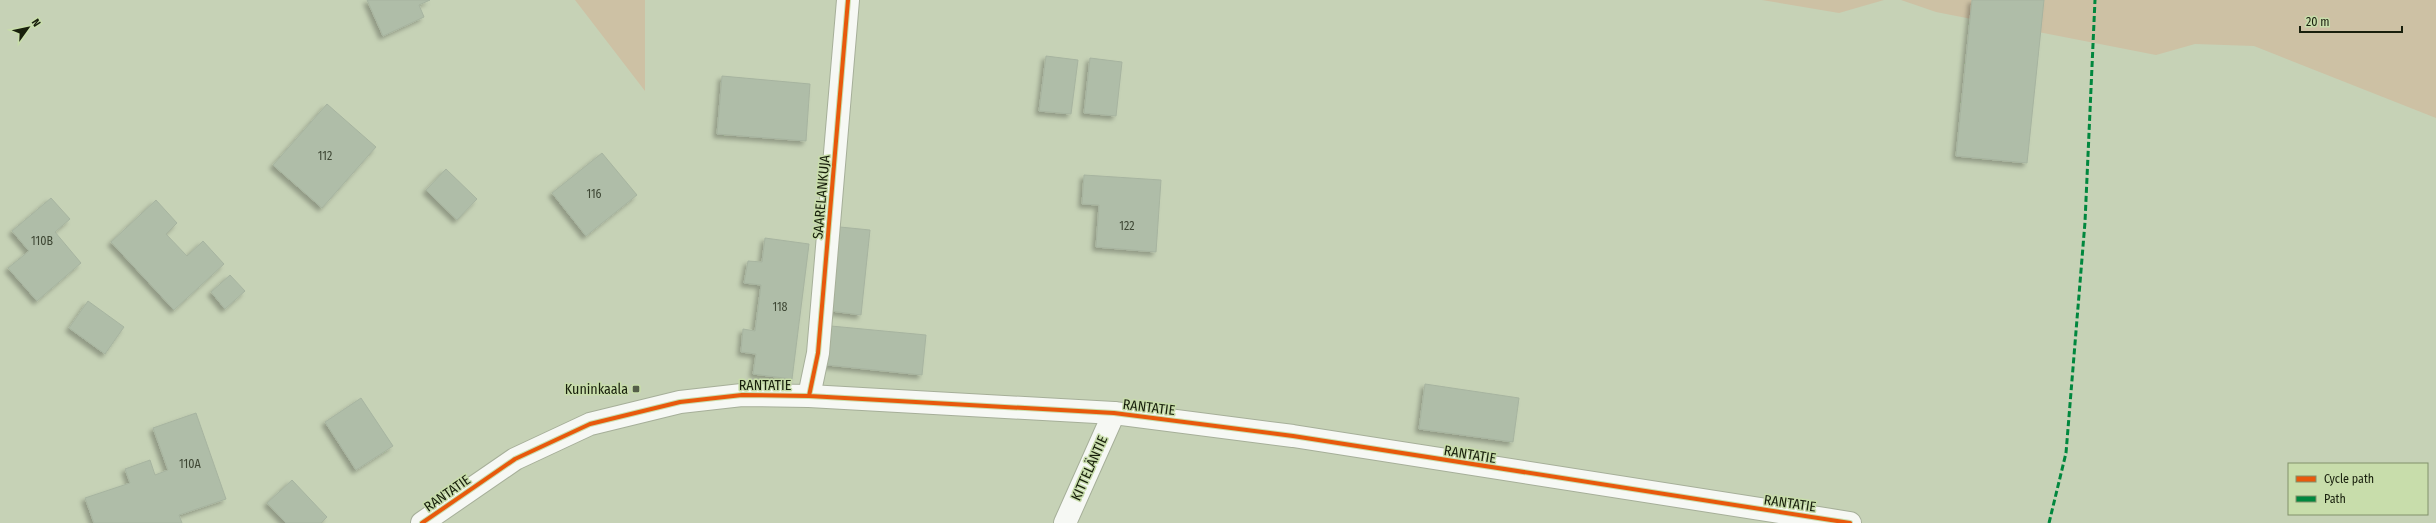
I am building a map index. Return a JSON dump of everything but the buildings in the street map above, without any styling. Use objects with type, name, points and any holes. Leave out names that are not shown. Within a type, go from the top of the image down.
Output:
[{"type":"street","name":"SAARELANKUJA","points":[[809,396],[818,353],[848,0]]},
{"type":"street","name":"RANTATIE","points":[[422,523],[515,459],[590,424],[680,402],[709,397],[742,395],[809,396],[1114,413],[1293,436],[1850,523]]},
{"type":"street","name":"KITTELÄNTIE","points":[[1064,523],[1114,413]]},
{"type":"shaded area","points":[[575,0],[645,0],[645,91]]},
{"type":"shaded area","points":[[1762,0],[1884,0],[1839,13]]},
{"type":"shaded area","points":[[1901,0],[2436,0],[2436,118],[2254,46],[2195,44],[2156,55],[1936,12]]},
{"type":"marked path","points":[[2049,523],[2066,453],[2085,222],[2095,0]]},
{"type":"cycle path","points":[[809,396],[818,353],[848,0]]},
{"type":"cycle path","points":[[422,523],[515,459],[590,424],[680,402],[742,395],[809,396],[1114,413],[1293,436],[1850,523]]},
{"type":"place","name":"Kuninkaala","points":[[636,389]]}]
